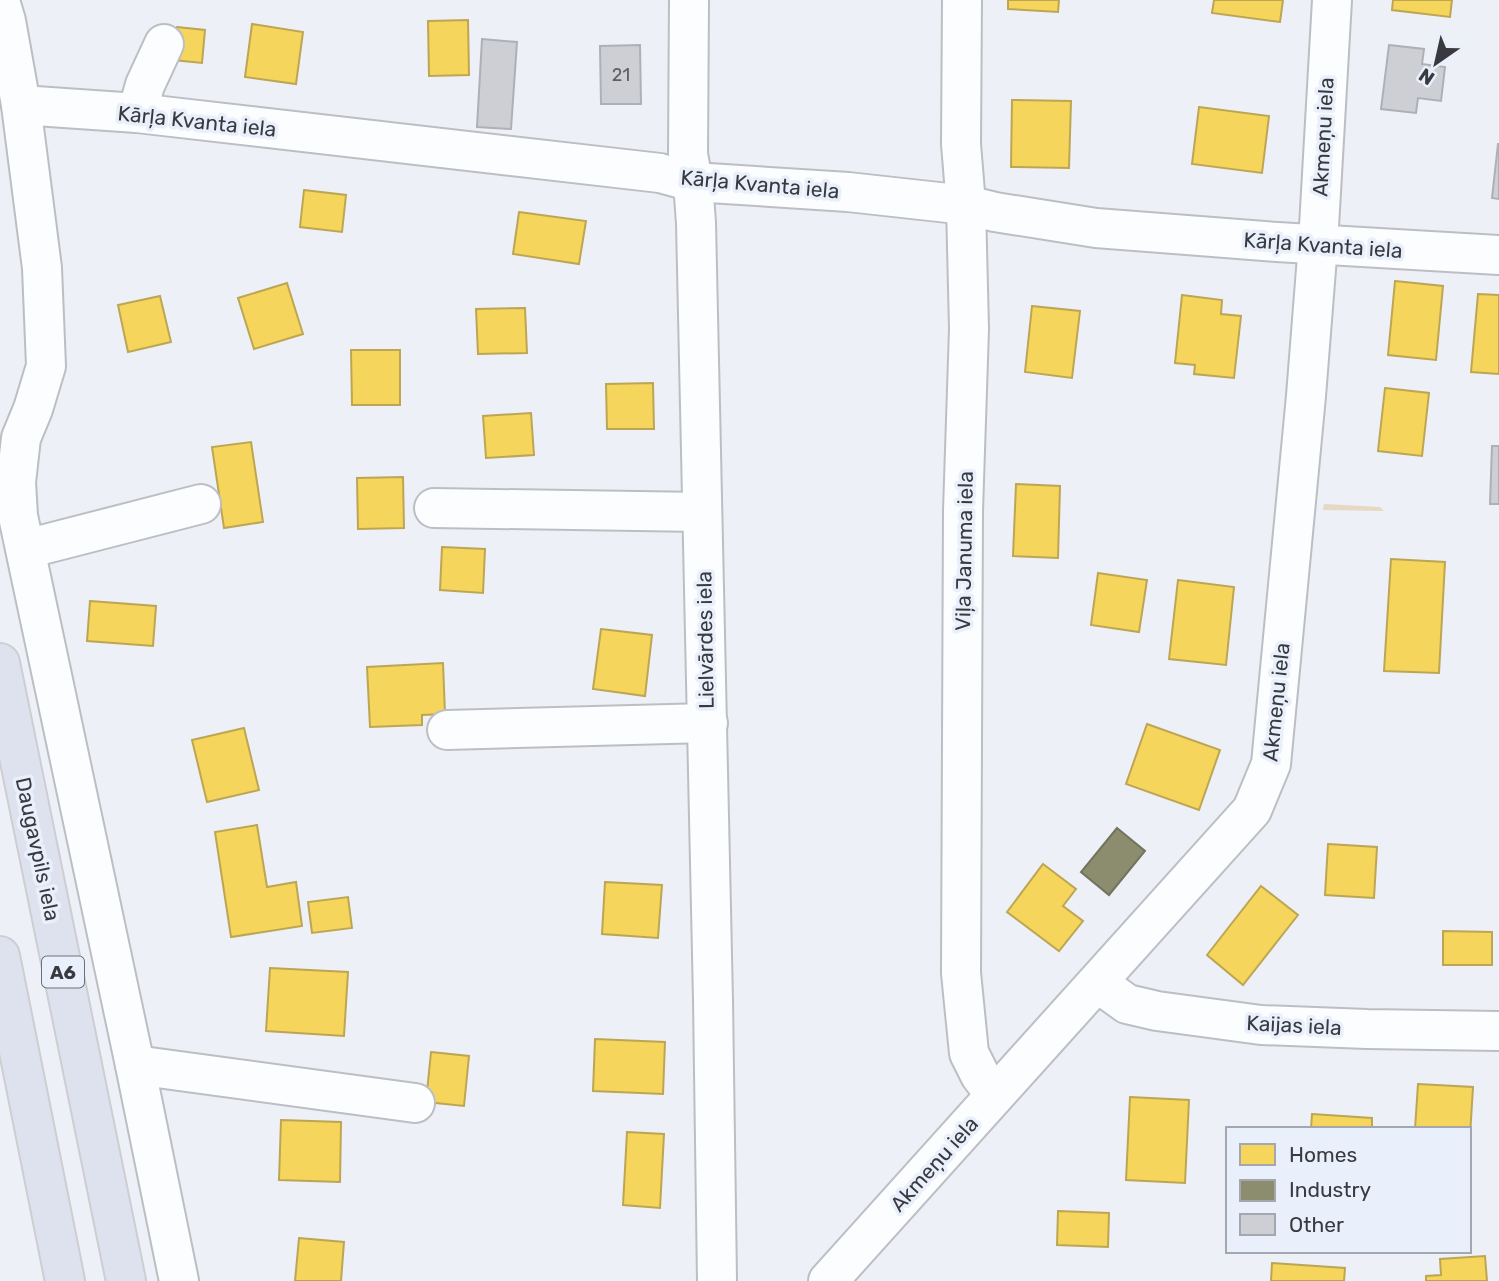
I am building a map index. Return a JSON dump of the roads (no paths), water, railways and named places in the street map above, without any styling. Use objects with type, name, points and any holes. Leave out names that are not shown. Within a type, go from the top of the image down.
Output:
[{"type":"highway","name":"Daugavpils iela","points":[[0,663],[126,1281]]},
{"type":"highway","points":[[0,956],[65,1281]]},
{"type":"street","name":"Lielvārdes iela","points":[[689,0],[688,154],[696,223],[718,1281]]},
{"type":"street","name":"Viļa Januma iela","points":[[962,0],[961,144],[966,205],[969,329],[963,511],[961,973],[970,1053],[980,1075],[995,1095]]},
{"type":"street","name":"Akmeņu iela","points":[[828,1281],[1252,810],[1272,764],[1318,244],[1332,0]]},
{"type":"street","points":[[0,1],[21,105],[43,268],[47,366],[21,438],[16,482],[18,516],[179,1281]]},
{"type":"street","points":[[137,113],[145,85],[164,44]]},
{"type":"street","name":"Kārļa Kvanta iela","points":[[21,105],[137,113],[660,173],[693,182],[848,192],[966,205],[1097,229],[1499,255]]},
{"type":"street","points":[[26,549],[201,504]]},
{"type":"street","points":[[434,508],[702,512]]},
{"type":"street","points":[[447,730],[708,723]]},
{"type":"street","name":"Kaijas iela","points":[[1098,983],[1127,1004],[1157,1011],[1261,1025],[1499,1031]]},
{"type":"street","points":[[135,1065],[415,1103]]}]
